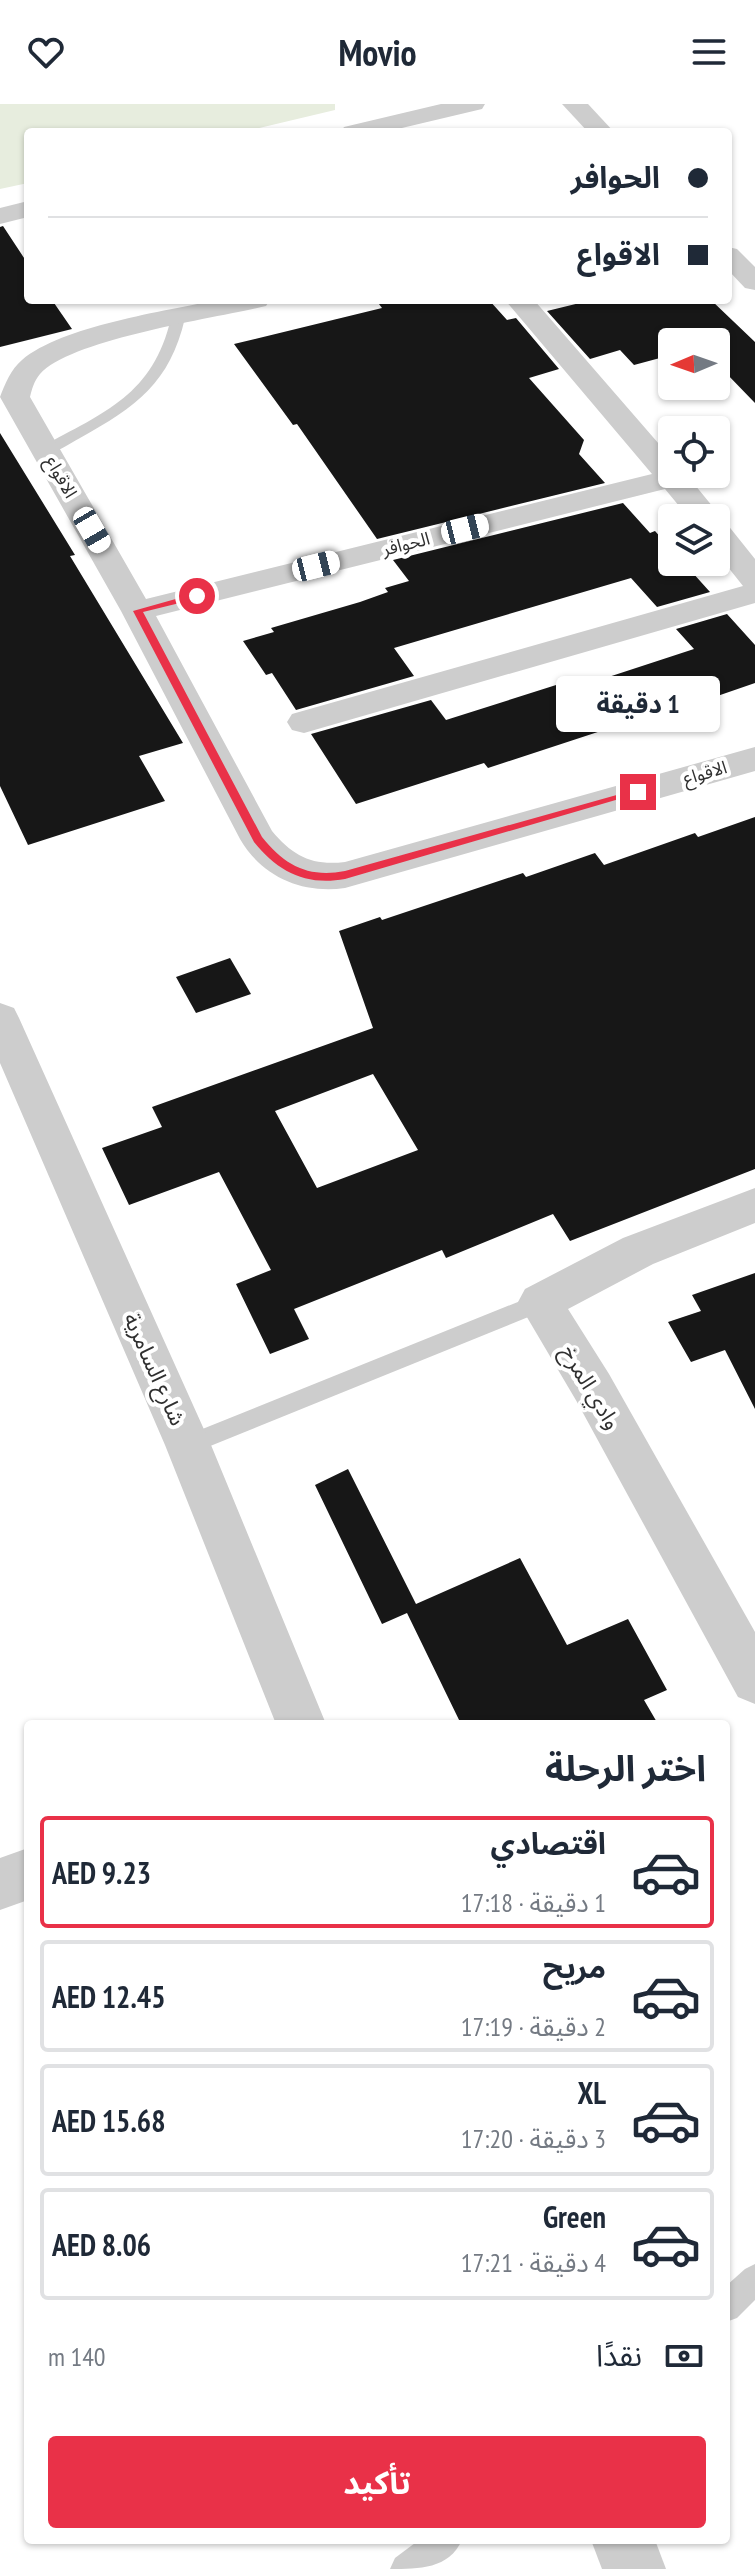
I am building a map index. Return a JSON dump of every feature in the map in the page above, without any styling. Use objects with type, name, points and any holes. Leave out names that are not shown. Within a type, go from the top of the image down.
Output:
[{"type":"street","points":[[370,128],[473,104]]},
{"type":"street","points":[[574,104],[598,128]]},
{"type":"street","points":[[0,216],[24,210]]},
{"type":"street","points":[[732,259],[755,282]]},
{"type":"street","name":"الاقواع","points":[[239,304],[83,341],[53,352],[32,366],[20,381],[15,397],[137,611],[258,839],[273,859],[295,872],[323,879],[345,875],[755,759]]},
{"type":"street","points":[[522,304],[658,460]]},
{"type":"street","name":"الحوافر","points":[[137,611],[658,482]]},
{"type":"street","points":[[682,488],[695,504]]},
{"type":"street","points":[[730,549],[755,580]]},
{"type":"street","points":[[304,722],[755,593]]},
{"type":"street","name":"شارع السامرية","points":[[0,1018],[188,1445],[299,1720]]},
{"type":"street","points":[[540,1302],[638,1251],[755,1205]]},
{"type":"street","name":"وادي المرخ","points":[[540,1302],[593,1388],[755,1680]]},
{"type":"street","points":[[0,1884],[24,1875]]},
{"type":"street","points":[[625,2544],[634,2569]]},
{"type":"lane","points":[[46,450],[128,404],[150,385],[165,365],[176,339],[178,318]]},
{"type":"lane","points":[[188,1445],[540,1302]]},
{"type":"lane","points":[[730,2303],[755,2279]]},
{"type":"lane","points":[[406,2569],[440,2544]]},
{"type":"green space","points":[[0,104],[335,104],[335,110],[259,128],[24,128],[24,184],[0,189]]},
{"type":"building","points":[[3,226],[24,258],[24,304],[55,304],[72,329],[0,347],[0,227]]},
{"type":"building","points":[[379,304],[493,304],[507,320],[516,318],[559,369],[529,378],[584,440],[579,454],[605,483],[377,539],[297,424],[293,425],[234,344],[382,308]]},
{"type":"building","points":[[576,304],[715,304],[755,342],[755,403],[730,377],[730,328],[658,328],[658,359],[634,365],[620,350],[590,359],[547,311]]},
{"type":"building","points":[[0,433],[75,555],[70,556],[183,743],[139,756],[165,801],[28,845],[0,786]]},
{"type":"building","points":[[623,503],[650,533],[655,531],[658,534],[658,576],[696,576],[710,592],[657,607],[631,578],[394,648],[414,676],[296,710],[272,673],[266,675],[243,641],[274,632],[271,628],[388,592],[385,588],[409,581],[393,560]]},
{"type":"building","points":[[727,614],[755,645],[755,683],[616,731],[613,727],[488,768],[484,763],[356,804],[311,734],[431,700],[446,720],[575,679],[581,686],[694,649],[676,629]]},
{"type":"building","points":[[755,817],[755,1169],[570,1241],[553,1214],[446,1258],[442,1250],[294,1309],[309,1339],[270,1354],[236,1284],[271,1270],[219,1172],[129,1205],[102,1148],[162,1127],[152,1107],[373,1028],[339,931],[380,917],[382,920],[523,873],[526,877],[595,853],[604,865],[695,833],[698,837]],"holes":[[[373,1074],[418,1150],[317,1188],[275,1111]]]},
{"type":"building","points":[[230,958],[251,994],[196,1013],[176,977]]},
{"type":"building","points":[[755,1273],[755,1409],[725,1350],[691,1362],[668,1322],[701,1311],[692,1295]]},
{"type":"building","points":[[348,1469],[416,1604],[520,1558],[567,1645],[628,1619],[667,1690],[644,1700],[656,1720],[459,1720],[407,1613],[382,1624],[315,1485]]},
{"type":"route","points":[[197,596],[137,611],[258,839],[273,859],[295,872],[323,879],[345,875],[638,792]]}]
